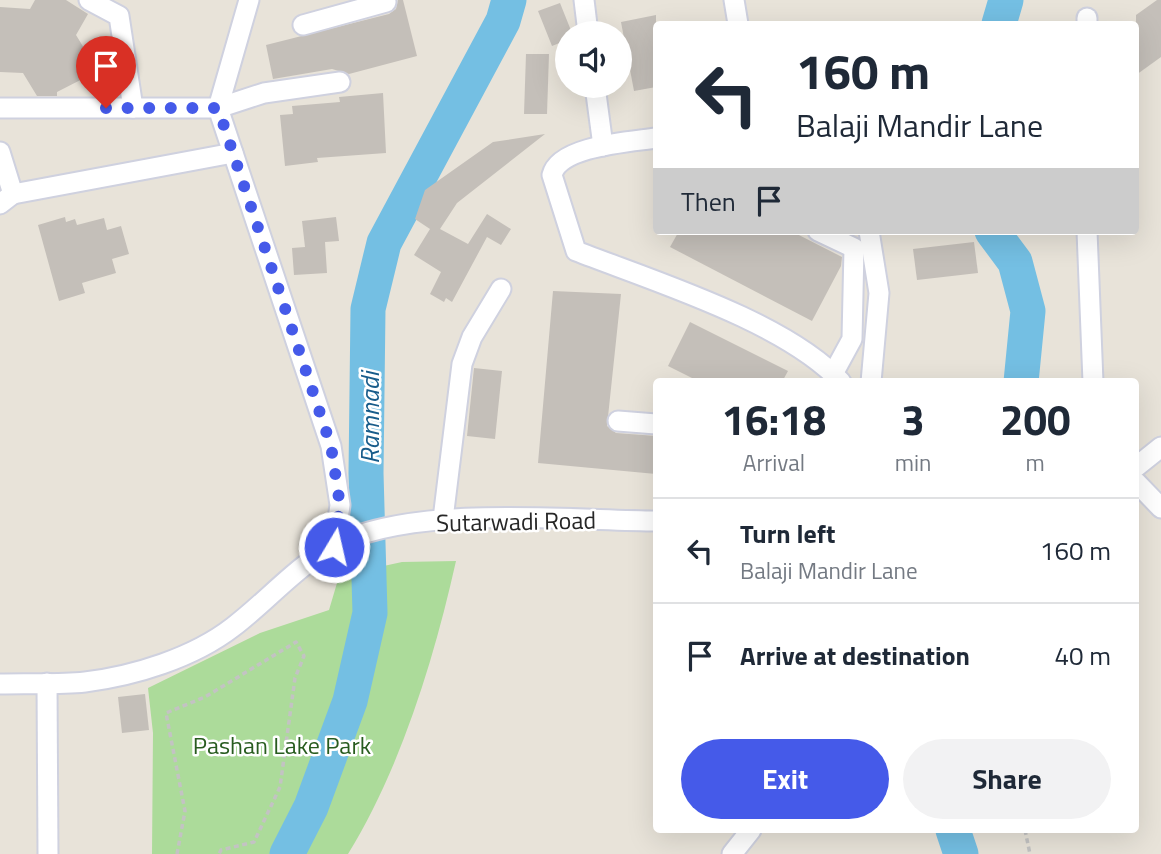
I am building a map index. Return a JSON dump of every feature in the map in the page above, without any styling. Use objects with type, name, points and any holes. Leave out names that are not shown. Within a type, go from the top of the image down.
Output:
[{"type":"street","points":[[89,0],[119,16],[133,108]]},
{"type":"street","points":[[249,0],[218,108],[331,446],[340,505],[340,543]]},
{"type":"street","points":[[584,0],[587,21]]},
{"type":"street","points":[[734,0],[738,21]]},
{"type":"street","points":[[303,25],[389,1]]},
{"type":"street","points":[[0,107],[218,108],[264,93],[340,82]]},
{"type":"street","points":[[597,98],[603,146]]},
{"type":"street","points":[[653,138],[603,146],[560,159],[552,175],[576,251],[768,329],[822,361],[837,378],[852,339],[854,248],[826,235]]},
{"type":"street","points":[[0,152],[7,199],[233,153]]},
{"type":"street","points":[[870,235],[879,293],[871,378]]},
{"type":"street","points":[[1087,235],[1093,378]]},
{"type":"street","points":[[443,519],[461,364],[472,337],[501,289]]},
{"type":"street","points":[[618,421],[653,424]]},
{"type":"street","points":[[1139,465],[1161,447]]},
{"type":"street","points":[[1139,485],[1161,509]]},
{"type":"street","name":"Sutarwadi Road","points":[[0,684],[85,682],[143,670],[186,653],[231,629],[315,557],[340,543],[391,528],[443,519],[653,521]]},
{"type":"street","points":[[47,683],[48,854]]},
{"type":"street","points":[[732,854],[749,833]]},
{"type":"path","points":[[177,854],[185,811],[166,713],[205,697],[296,642],[304,656],[295,678],[280,787],[254,842],[221,850],[219,854]]},
{"type":"path","points":[[1026,833],[1030,854]]},
{"type":"green space","name":"Pashan Lake Park","points":[[456,561],[414,712],[384,786],[348,854],[152,854],[153,733],[148,688],[260,633],[329,610],[337,583],[356,572],[402,562]]},
{"type":"building","points":[[35,0],[66,0],[88,14],[76,35],[98,71],[57,92],[57,96],[37,96],[23,73],[0,72],[0,7],[30,9]]},
{"type":"building","points":[[398,0],[403,0],[417,56],[349,74],[332,69],[273,79],[266,45],[389,14],[396,9]]},
{"type":"building","points":[[1161,0],[1161,57],[1139,73],[1139,21],[1136,21],[1136,15]]},
{"type":"building","points":[[560,3],[567,21],[555,21],[555,45],[552,46],[538,11]]},
{"type":"building","points":[[656,15],[656,21],[653,21],[653,88],[634,91],[632,21],[626,21]]},
{"type":"building","points":[[526,54],[549,54],[547,114],[524,114]]},
{"type":"building","points":[[383,93],[386,153],[317,158],[318,162],[285,166],[280,115],[293,114],[292,106],[340,102],[339,97]]},
{"type":"building","points":[[545,134],[457,203],[440,229],[468,244],[487,214],[511,229],[501,245],[487,237],[452,302],[446,298],[444,302],[430,294],[441,272],[414,255],[430,229],[415,219],[425,190],[493,142]]},
{"type":"building","points":[[65,217],[66,222],[75,219],[77,225],[104,218],[107,230],[121,226],[129,254],[112,259],[116,273],[82,283],[85,293],[59,301],[38,225]]},
{"type":"building","points":[[336,217],[339,241],[325,242],[327,273],[294,275],[292,248],[305,247],[302,221]]},
{"type":"building","points":[[677,235],[799,235],[842,257],[841,266],[812,321],[670,247]]},
{"type":"building","points":[[974,242],[978,273],[917,280],[913,249]]},
{"type":"building","points":[[553,291],[621,294],[607,426],[616,433],[653,436],[653,474],[538,463]]},
{"type":"building","points":[[690,322],[788,371],[784,378],[692,378],[668,366]]},
{"type":"building","points":[[474,368],[502,371],[495,439],[467,436]]},
{"type":"building","points":[[145,694],[149,730],[122,733],[118,697]]},
{"type":"waterway","name":"Ramnadi","points":[[287,854],[311,807],[350,701],[370,613],[366,473],[368,309],[384,243],[503,21],[509,0]]},
{"type":"waterway","name":"Ramnadi","points":[[1000,21],[1006,0]]},
{"type":"waterway","name":"Ramnadi","points":[[995,235],[1015,262],[1028,311],[1021,378]]},
{"type":"waterway","name":"Ramnadi","points":[[954,833],[961,854]]},
{"type":"route","points":[[106,108],[218,108],[315,406],[331,446],[340,505],[334,547]]}]
